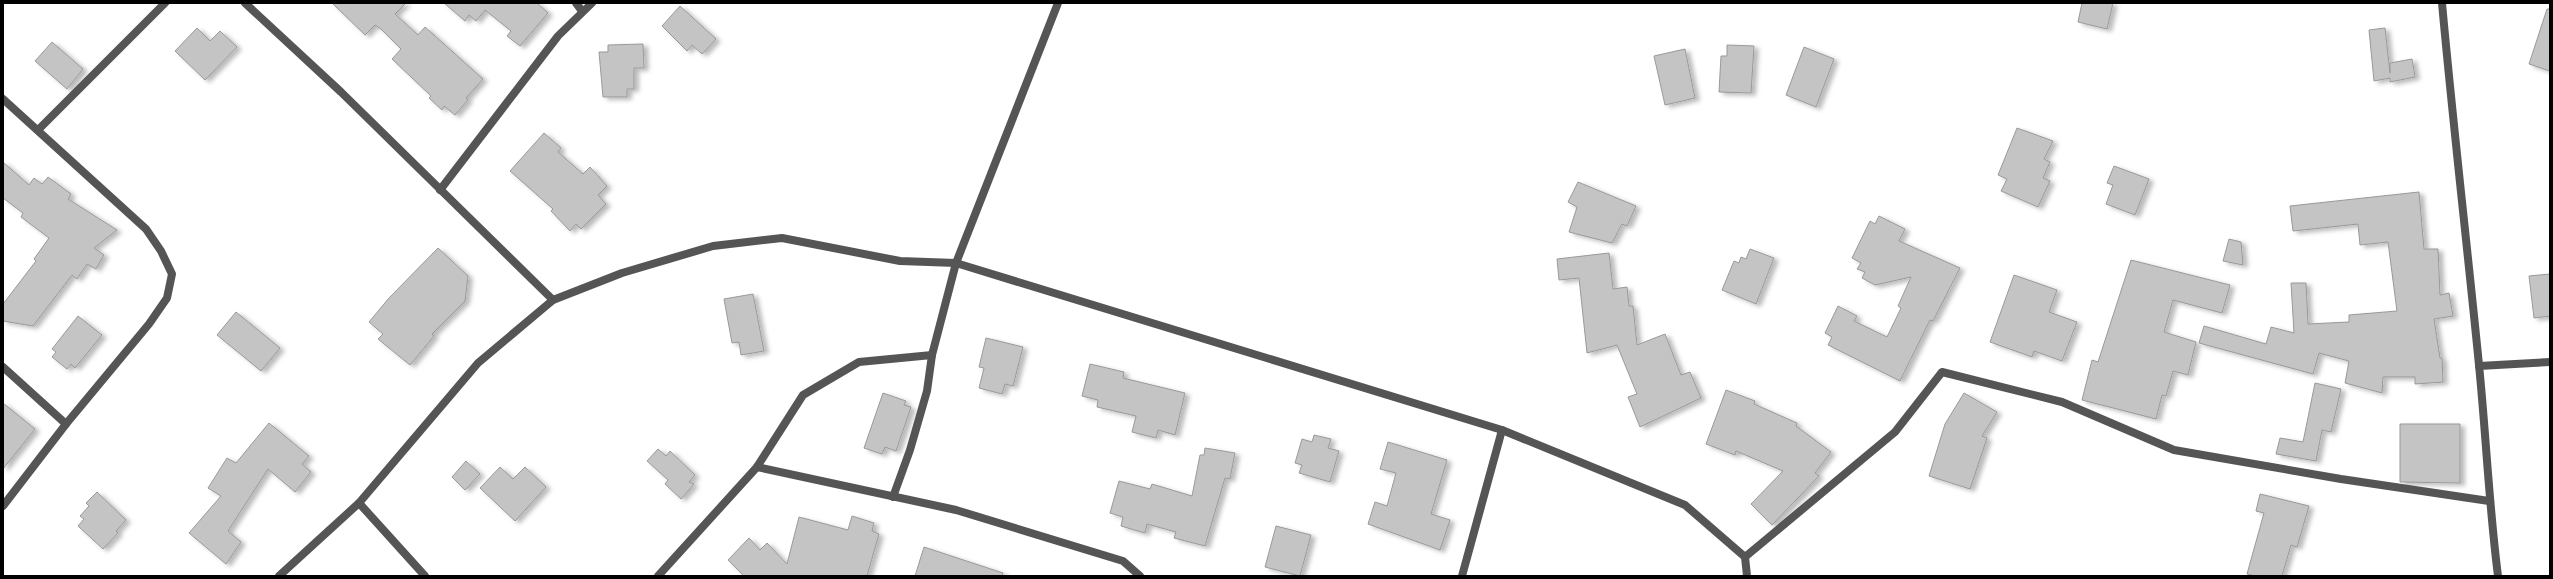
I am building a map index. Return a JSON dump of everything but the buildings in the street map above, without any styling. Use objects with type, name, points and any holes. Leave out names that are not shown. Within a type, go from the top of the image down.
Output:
[{"type":"street","points":[[38,130],[165,3]]},
{"type":"street","points":[[245,3],[341,92],[553,300]]},
{"type":"street","points":[[576,3],[582,11]]},
{"type":"street","points":[[440,190],[558,36],[582,11],[592,3]]},
{"type":"street","points":[[893,497],[910,450],[927,391],[932,355],[956,263],[1058,3]]},
{"type":"street","points":[[2442,3],[2457,169],[2479,366],[2489,501],[2498,576]]},
{"type":"street","points":[[3,99],[146,229],[161,251],[172,274],[167,298],[149,324],[66,424],[3,506]]},
{"type":"street","points":[[279,576],[359,503],[478,363],[553,300],[622,273],[714,246],[782,238],[900,261],[956,263],[1502,430],[1685,505],[1745,557],[1747,576]]},
{"type":"street","points":[[658,576],[757,467],[804,395],[832,376],[859,362],[932,355]]},
{"type":"street","points":[[2479,366],[2550,362]]},
{"type":"street","points":[[3,367],[66,424]]},
{"type":"street","points":[[1745,557],[1895,432],[1942,372],[2062,402],[2174,450],[2341,479],[2489,501]]},
{"type":"street","points":[[1462,576],[1502,430]]},
{"type":"street","points":[[757,467],[844,484],[893,497],[956,510],[1124,561],[1140,576]]},
{"type":"street","points":[[359,503],[425,576]]}]
